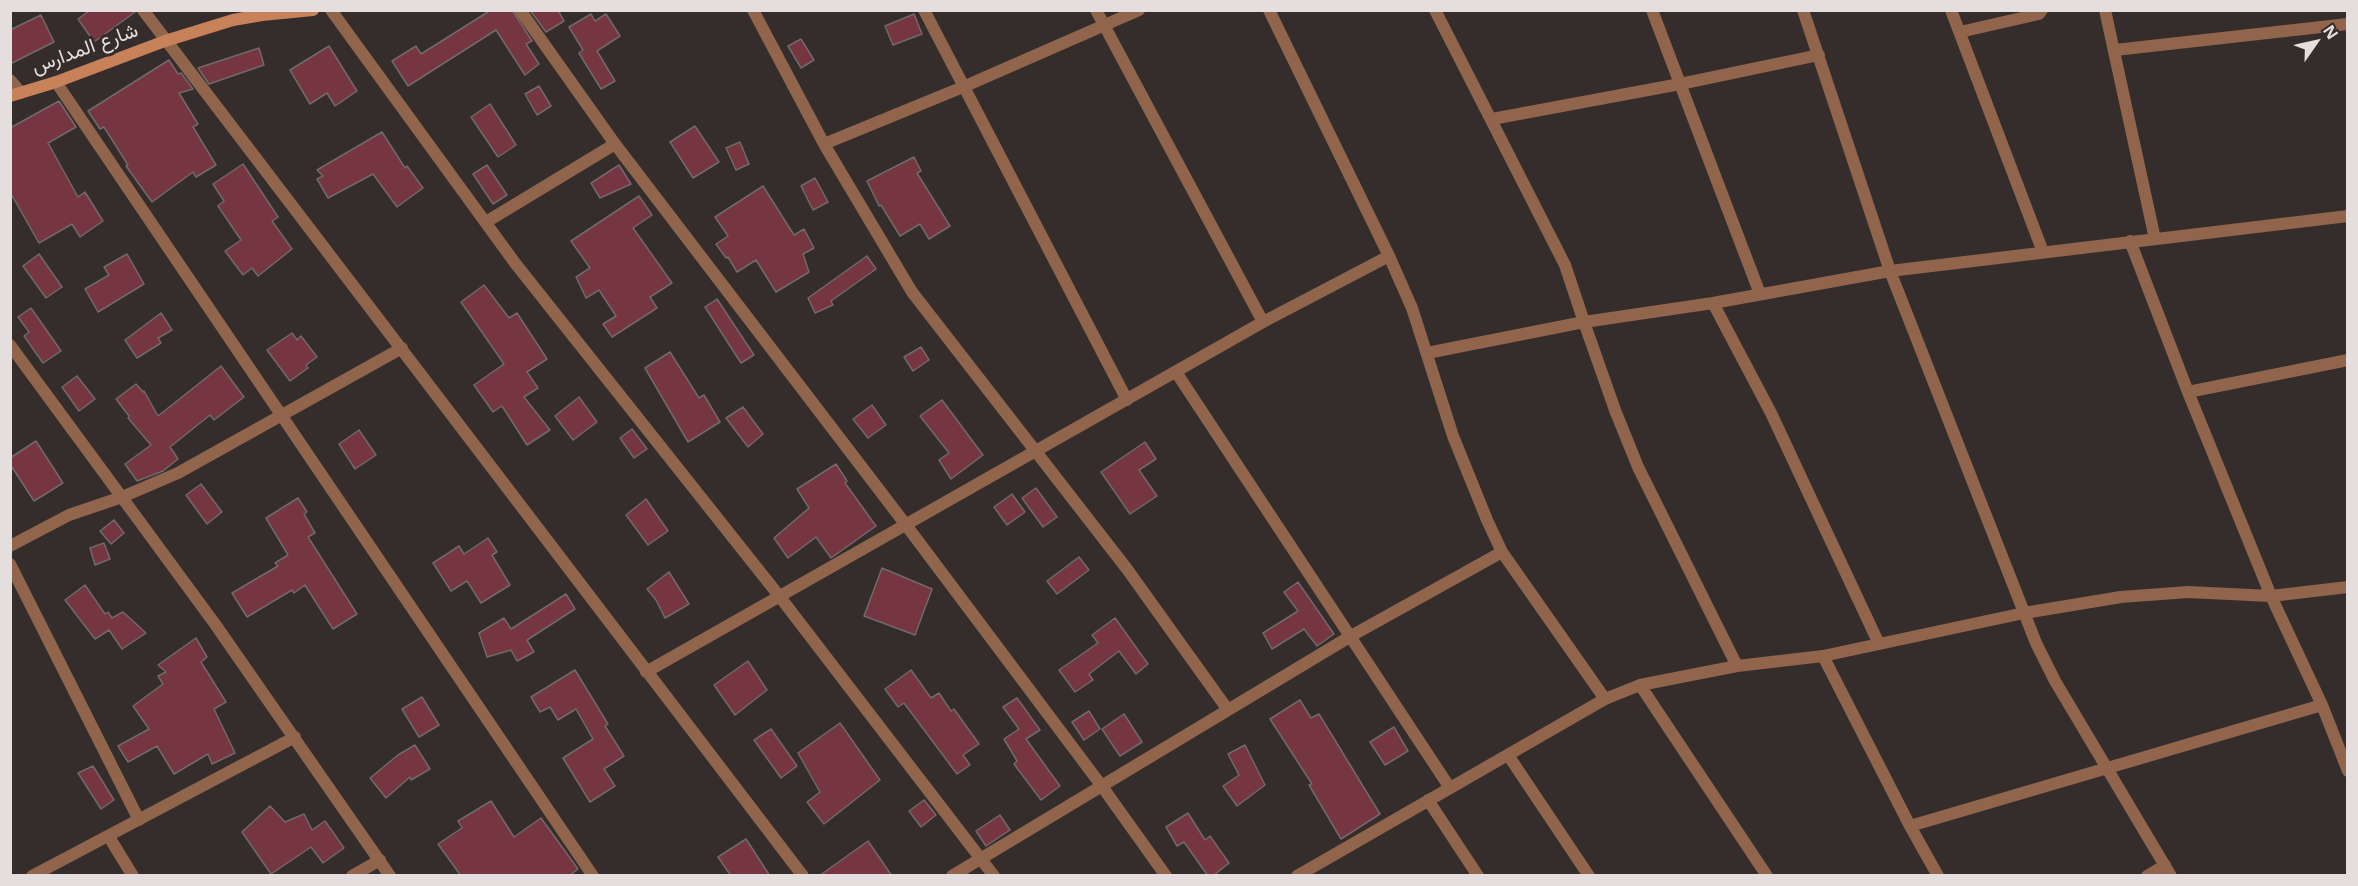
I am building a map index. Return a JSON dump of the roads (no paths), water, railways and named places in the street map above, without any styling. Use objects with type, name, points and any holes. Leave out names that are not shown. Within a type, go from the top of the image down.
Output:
[{"type":"street","points":[[143,10],[802,876]]},
{"type":"street","name":"شارع المدارس","points":[[16,95],[165,41],[233,21],[262,15],[313,10]]},
{"type":"street","points":[[331,10],[515,263],[780,597],[994,876]]},
{"type":"street","points":[[520,10],[615,144],[906,525],[1101,785],[1166,876]]},
{"type":"street","points":[[753,10],[825,144],[912,292],[1127,569],[1228,710]]},
{"type":"street","points":[[924,10],[1127,400]]},
{"type":"street","points":[[1096,10],[1263,322]]},
{"type":"street","points":[[825,144],[963,87],[1138,10]]},
{"type":"street","points":[[1269,10],[1412,308],[1453,436],[1502,552],[1605,699]]},
{"type":"street","points":[[1436,10],[1565,265],[1615,410],[1638,467],[1737,666]]},
{"type":"street","points":[[1652,10],[1760,294]]},
{"type":"street","points":[[1803,10],[1890,271],[2036,643],[2055,681],[2168,870],[2147,876]]},
{"type":"street","points":[[1951,10],[2043,252]]},
{"type":"street","points":[[1960,32],[2039,14],[2042,10]]},
{"type":"street","points":[[2105,10],[2155,238]]},
{"type":"street","points":[[2115,50],[2348,24]]},
{"type":"street","points":[[1492,119],[1819,55]]},
{"type":"street","points":[[10,80],[16,95]]},
{"type":"street","points":[[56,82],[593,876]]},
{"type":"street","points":[[486,222],[615,144]]},
{"type":"street","points":[[1427,353],[1584,322],[1713,303],[1890,271],[2348,216]]},
{"type":"street","points":[[2130,241],[2188,392],[2271,596],[2322,705],[2348,771]]},
{"type":"street","points":[[646,672],[1263,322],[1389,256]]},
{"type":"street","points":[[1713,303],[1780,431],[1879,644]]},
{"type":"street","points":[[10,345],[295,737],[390,876]]},
{"type":"street","points":[[10,546],[69,516],[122,497],[178,472],[402,348]]},
{"type":"street","points":[[2188,392],[2348,360]]},
{"type":"street","points":[[1176,372],[1450,788]]},
{"type":"street","points":[[952,876],[1352,636],[1502,552]]},
{"type":"street","points":[[10,564],[139,820]]},
{"type":"street","points":[[1297,876],[1605,699],[1640,685],[1737,666],[1823,656],[2024,613],[2158,592],[2271,596],[2348,587]]},
{"type":"street","points":[[1823,656],[1938,876]]},
{"type":"street","points":[[1640,685],[1767,876]]},
{"type":"street","points":[[1910,826],[2322,705]]},
{"type":"street","points":[[32,876],[295,737]]},
{"type":"street","points":[[1508,755],[1589,876]]},
{"type":"street","points":[[1428,800],[1478,876]]},
{"type":"street","points":[[109,837],[133,876]]},
{"type":"street","points":[[352,876],[380,860]]}]
